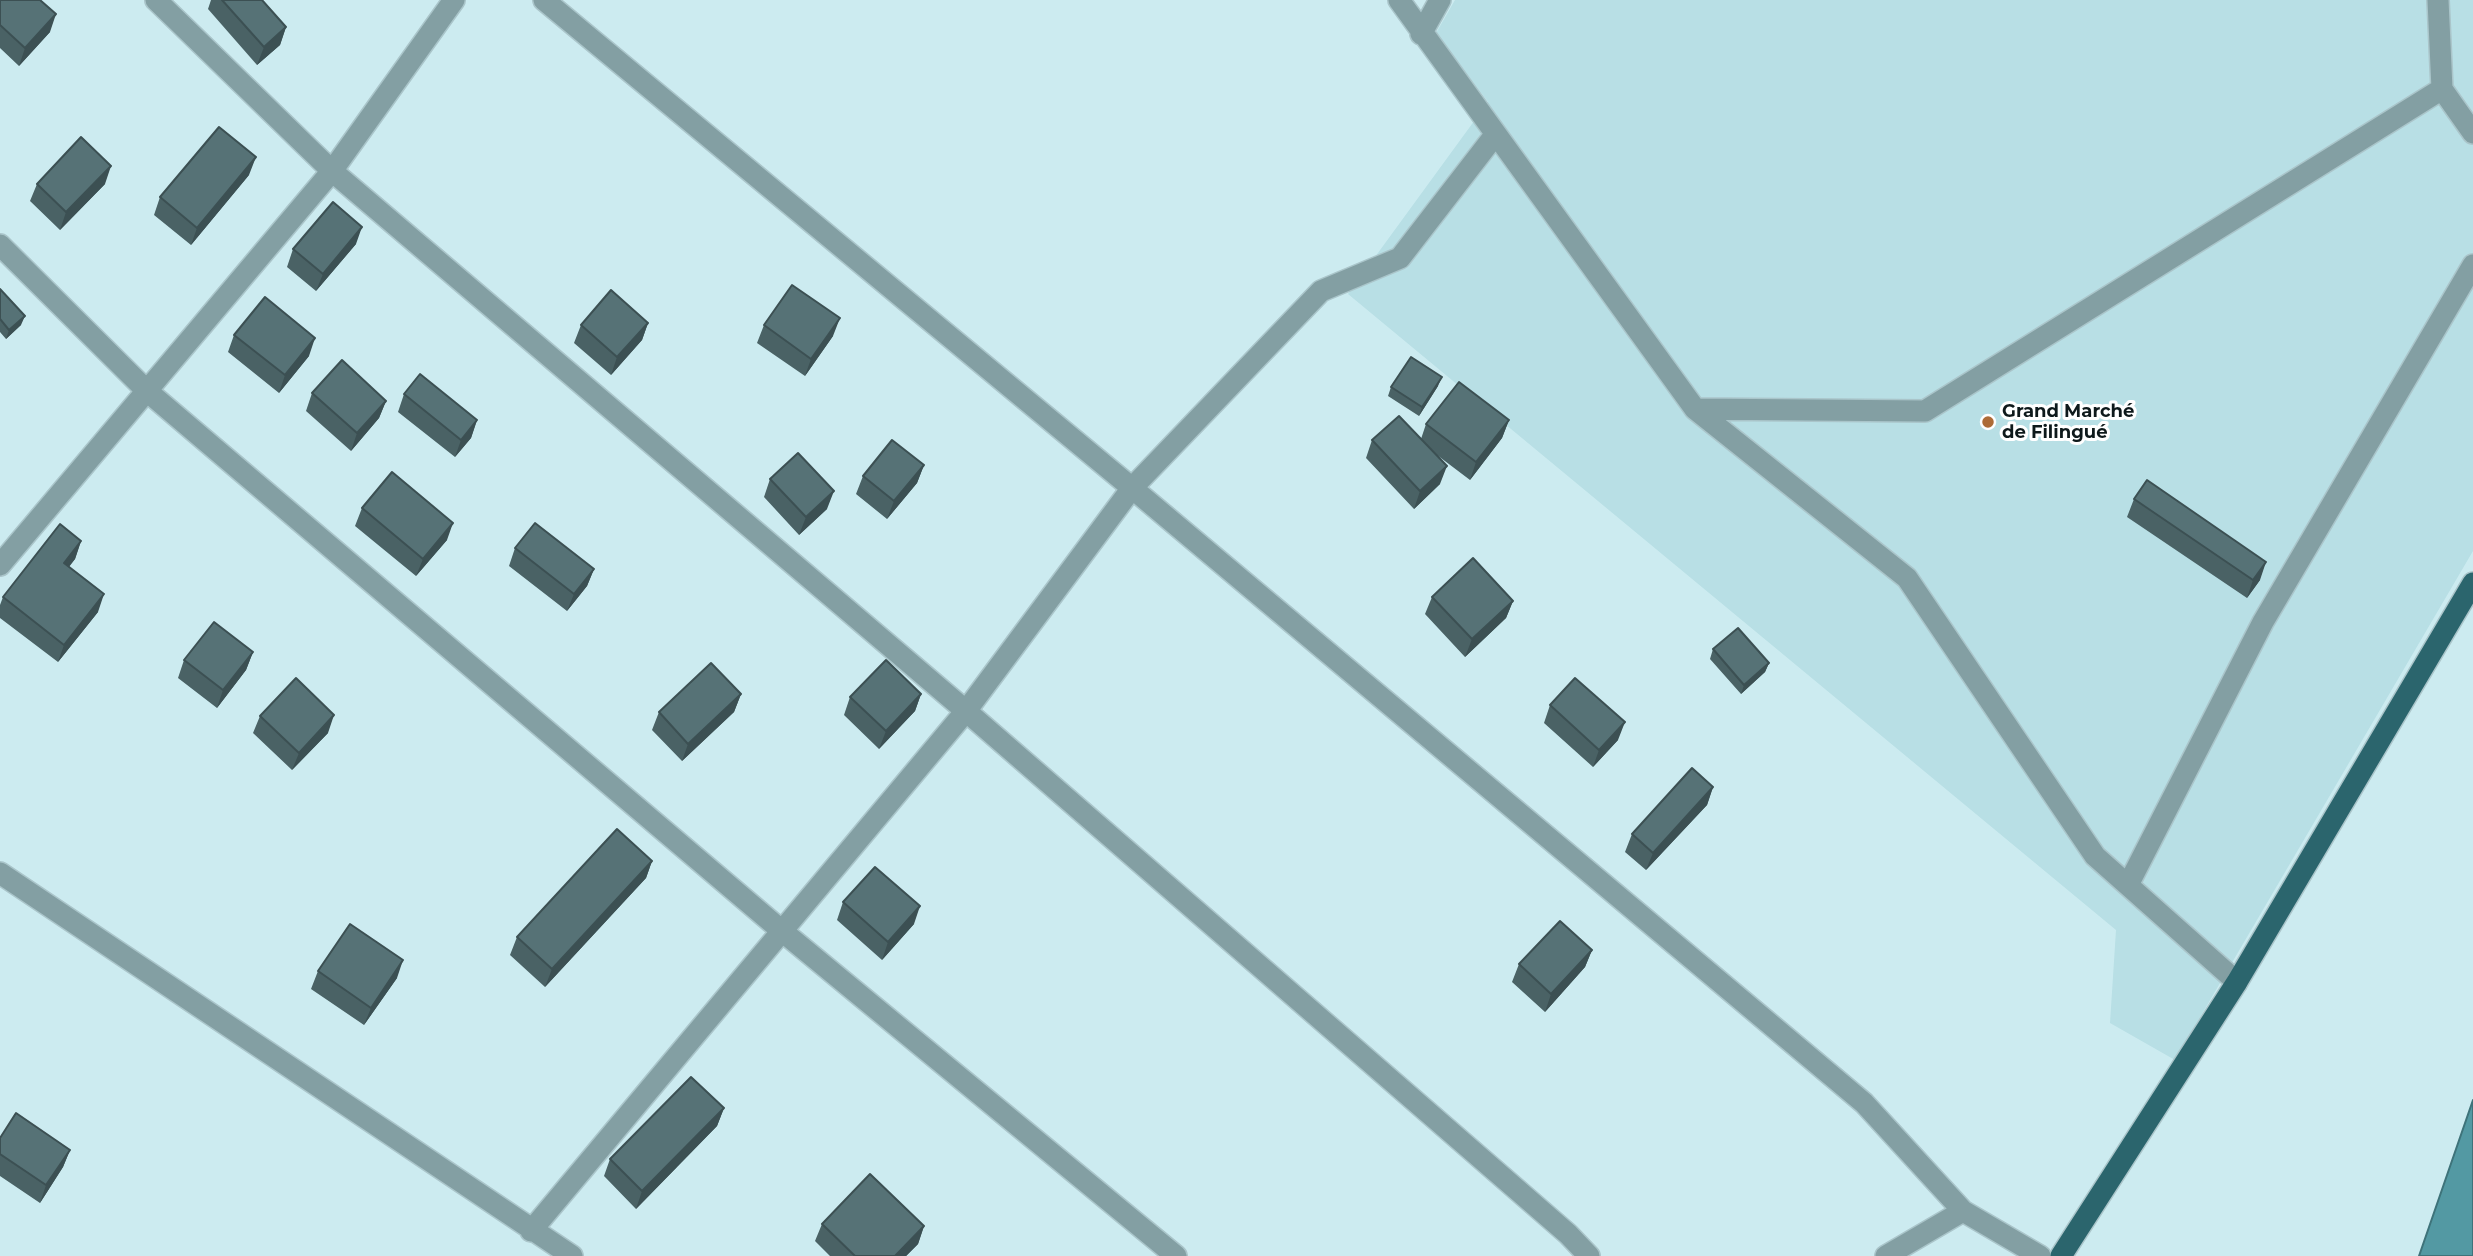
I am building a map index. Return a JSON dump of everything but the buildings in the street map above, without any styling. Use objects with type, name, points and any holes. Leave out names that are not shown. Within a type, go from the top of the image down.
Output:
[{"type":"main road","points":[[2061,1256],[2237,982],[2473,583]]},
{"type":"street","points":[[156,0],[332,171],[966,711],[1558,1225],[1589,1256]]},
{"type":"street","points":[[0,565],[332,171],[454,0]]},
{"type":"street","points":[[544,0],[1132,488],[1864,1103],[1962,1211],[2040,1256]]},
{"type":"street","points":[[1399,0],[1421,34],[1695,409],[1907,578],[2095,856],[2237,982]]},
{"type":"street","points":[[1421,34],[1440,0]]},
{"type":"street","points":[[2438,0],[2442,89],[2473,133]]},
{"type":"street","points":[[1695,409],[1925,411],[2442,89]]},
{"type":"street","points":[[531,1231],[966,711],[1132,488],[1321,291],[1400,258],[1495,135]]},
{"type":"street","points":[[0,244],[147,391],[782,932],[1176,1256]]},
{"type":"street","points":[[2128,885],[2263,622],[2473,265]]},
{"type":"street","points":[[0,873],[572,1256]]},
{"type":"street","points":[[1886,1256],[1962,1211]]},
{"type":"shaded area","name":"Grand Marché de Filingué","points":[[1455,0],[2473,0],[2473,551],[2175,1060],[2110,1023],[2116,930],[1348,294],[1488,102],[1436,33]]},
{"type":"water","points":[[2473,1100],[2473,1256],[2419,1256]]},
{"type":"place","name":"Grand Marché de Filingué","points":[[1988,422]]}]
